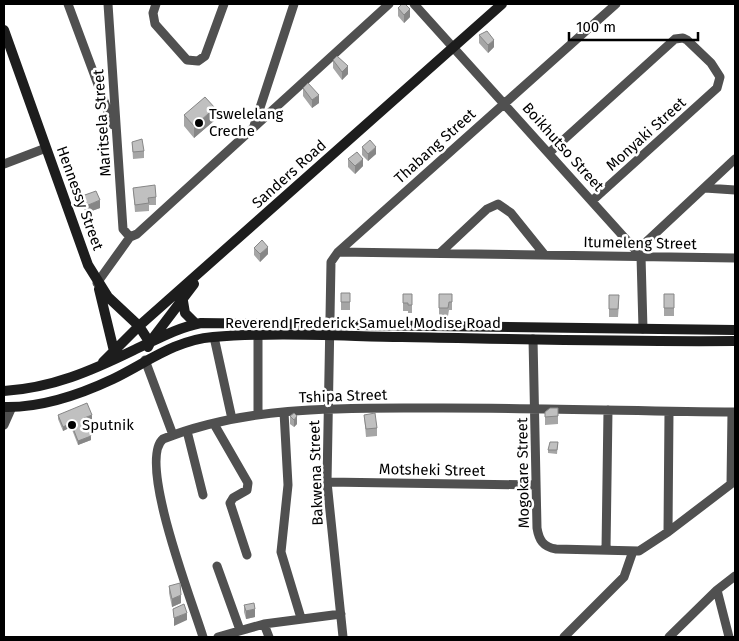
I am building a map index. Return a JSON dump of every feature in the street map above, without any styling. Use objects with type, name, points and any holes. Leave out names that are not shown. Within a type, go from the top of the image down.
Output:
[{"type":"main road","name":"Sanders Road","points":[[98,368],[139,326],[200,275],[502,4]]},
{"type":"main road","name":"Hennessy Street","points":[[4,30],[88,265],[97,283],[125,315],[139,326],[150,343]]},
{"type":"main road","points":[[145,360],[150,343],[200,275]]},
{"type":"main road","points":[[97,283],[114,351]]},
{"type":"main road","points":[[183,300],[185,313],[196,324]]},
{"type":"main road","name":"Reverend Frederick Samuel Modise Road","points":[[4,390],[25,390],[59,383],[98,368],[172,331],[196,324],[735,330]]},
{"type":"main road","name":"Reverend Frederick Samuel Modise Road","points":[[8,407],[72,396],[114,378],[145,360],[184,343],[214,337],[328,336],[735,341]]},
{"type":"street","points":[[68,4],[116,131]]},
{"type":"street","name":"Maritsela Street","points":[[108,4],[123,229],[130,237]]},
{"type":"street","points":[[156,4],[153,13],[155,24],[187,60],[198,61],[205,56],[224,4]]},
{"type":"street","points":[[254,127],[294,4]]},
{"type":"street","points":[[97,283],[130,237],[137,234],[389,4]]},
{"type":"street","name":"Boikhutso Street","points":[[414,4],[593,200],[641,256]]},
{"type":"street","name":"Thabang Street","points":[[328,336],[330,268],[338,252],[503,102],[616,4]]},
{"type":"street","name":"Monyaki Street","points":[[548,152],[675,40],[687,40],[712,63],[720,77],[717,88],[593,200]]},
{"type":"street","points":[[4,164],[46,148]]},
{"type":"street","points":[[643,329],[641,256],[647,239],[735,159]]},
{"type":"street","points":[[705,188],[735,190]]},
{"type":"street","points":[[440,254],[487,209],[498,204],[511,213],[544,254]]},
{"type":"street","name":"Itumeleng Street","points":[[338,252],[735,258]]},
{"type":"street","points":[[258,336],[258,414]]},
{"type":"street","name":"Bakwena Street","points":[[328,336],[327,482],[343,637]]},
{"type":"street","points":[[214,337],[232,419]]},
{"type":"street","name":"Mogokare Street","points":[[533,339],[536,408],[537,528],[540,540],[544,545],[556,549],[633,551]]},
{"type":"street","points":[[145,360],[173,435]]},
{"type":"street","points":[[4,425],[8,407]]},
{"type":"street","name":"Tshipa Street","points":[[203,637],[160,502],[157,483],[156,448],[163,439],[232,419],[284,412],[536,408],[733,412]]},
{"type":"street","points":[[606,550],[608,410]]},
{"type":"street","points":[[284,412],[288,485],[281,552],[301,618]]},
{"type":"street","points":[[668,532],[669,412]]},
{"type":"street","points":[[564,637],[624,577],[633,551],[646,548],[733,484],[733,412]]},
{"type":"street","points":[[214,424],[248,483],[247,490],[233,498],[230,503],[247,555]]},
{"type":"street","points":[[187,431],[203,495]]},
{"type":"street","name":"Motsheki Street","points":[[327,482],[536,486]]},
{"type":"street","points":[[217,566],[240,630]]},
{"type":"street","points":[[669,637],[717,590],[735,576]]},
{"type":"street","points":[[717,590],[729,637]]},
{"type":"street","points":[[218,637],[264,624],[341,614]]},
{"type":"street","points":[[264,624],[269,637]]},
{"type":"building","points":[[405,4],[410,9],[404,15],[398,8]]},
{"type":"building","points":[[487,31],[494,40],[488,45],[479,35]]},
{"type":"building","points":[[337,56],[348,66],[342,72],[333,60]]},
{"type":"building","points":[[308,83],[319,95],[312,100],[303,88]]},
{"type":"building","points":[[205,97],[215,108],[194,126],[184,115]]},
{"type":"building","points":[[142,139],[144,151],[133,152],[132,142]]},
{"type":"building","points":[[370,140],[376,147],[368,154],[362,147]]},
{"type":"building","points":[[357,152],[363,159],[355,166],[348,159]]},
{"type":"building","points":[[155,185],[156,197],[148,198],[149,203],[135,205],[133,188]]},
{"type":"building","points":[[96,191],[100,200],[86,206],[82,196]]},
{"type":"building","points":[[262,240],[268,247],[260,254],[254,248]]},
{"type":"building","points":[[341,293],[350,293],[350,302],[341,302]]},
{"type":"building","points":[[403,294],[412,294],[412,305],[403,303]]},
{"type":"building","points":[[439,294],[452,294],[452,302],[449,302],[448,308],[439,308]]},
{"type":"building","points":[[664,294],[674,294],[674,308],[664,308]]},
{"type":"building","points":[[609,295],[619,295],[618,309],[609,309]]},
{"type":"building","name":"Sputnik","points":[[87,403],[92,415],[84,418],[91,436],[78,441],[71,423],[63,427],[58,415]]},
{"type":"building","points":[[550,408],[558,408],[558,416],[545,417],[545,412]]},
{"type":"building","points":[[294,413],[297,416],[294,420],[290,416]]},
{"type":"building","points":[[375,413],[377,428],[366,429],[364,415]]},
{"type":"building","points":[[550,442],[558,442],[557,450],[548,450]]},
{"type":"building","points":[[180,583],[181,595],[172,599],[169,586]]},
{"type":"building","points":[[254,603],[255,609],[246,611],[244,605]]},
{"type":"building","points":[[184,604],[187,613],[174,618],[173,609]]},
{"type":"place","name":"Tswelelang Creche","points":[[199,123]]},
{"type":"place","name":"Sputnik","points":[[72,425]]}]
